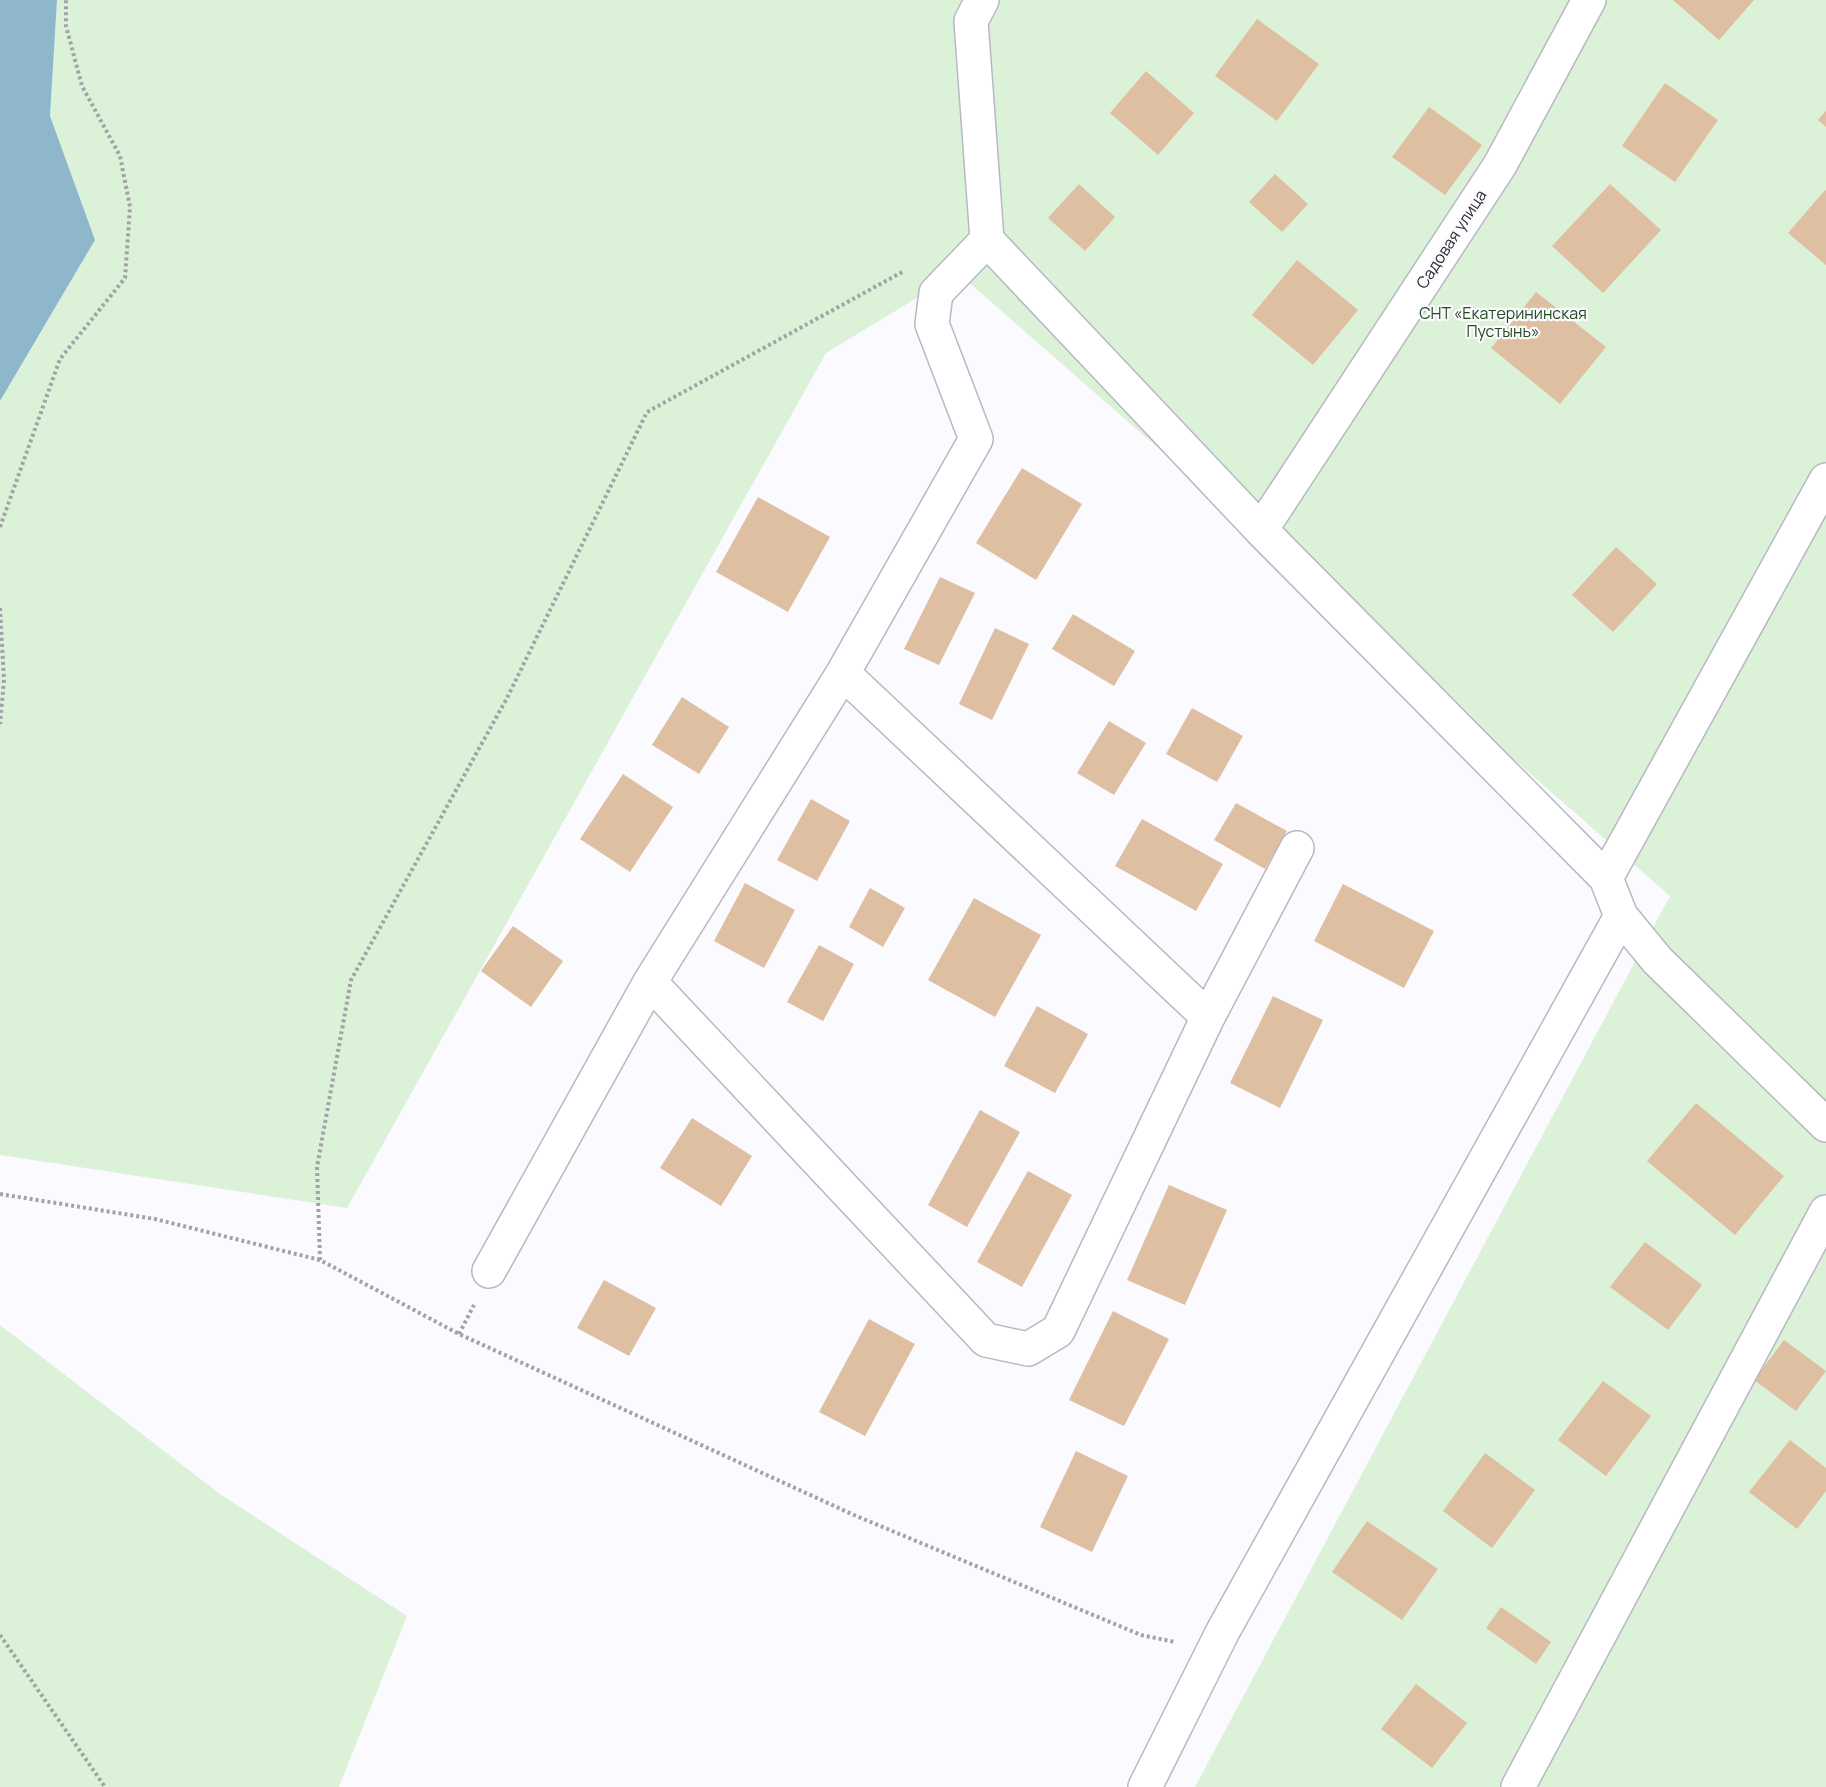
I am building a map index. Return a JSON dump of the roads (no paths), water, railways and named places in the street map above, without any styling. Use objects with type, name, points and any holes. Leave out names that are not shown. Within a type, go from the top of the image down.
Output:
[{"type":"street","points":[[982,0],[971,21],[987,240],[1261,530],[1606,878],[1621,916],[1657,960],[1826,1125]]},
{"type":"street","name":"Садовая улица","points":[[1261,530],[1500,165],[1589,0]]},
{"type":"street","points":[[489,1271],[650,982],[843,673],[976,439],[932,324],[936,293],[987,240]]},
{"type":"street","points":[[1606,878],[1826,480]]},
{"type":"street","points":[[843,673],[1208,1017]]},
{"type":"street","points":[[650,982],[986,1340],[1028,1349],[1058,1331],[1208,1017],[1297,848]]},
{"type":"street","points":[[1145,1787],[1223,1631],[1621,916]]},
{"type":"street","points":[[1518,1787],[1826,1212]]},
{"type":"water","points":[[0,0],[57,0],[50,116],[95,240],[0,401]]},
{"type":"park label","name":"СНТ «Екатерининская Пустынь»","points":[[1503,322]]}]
